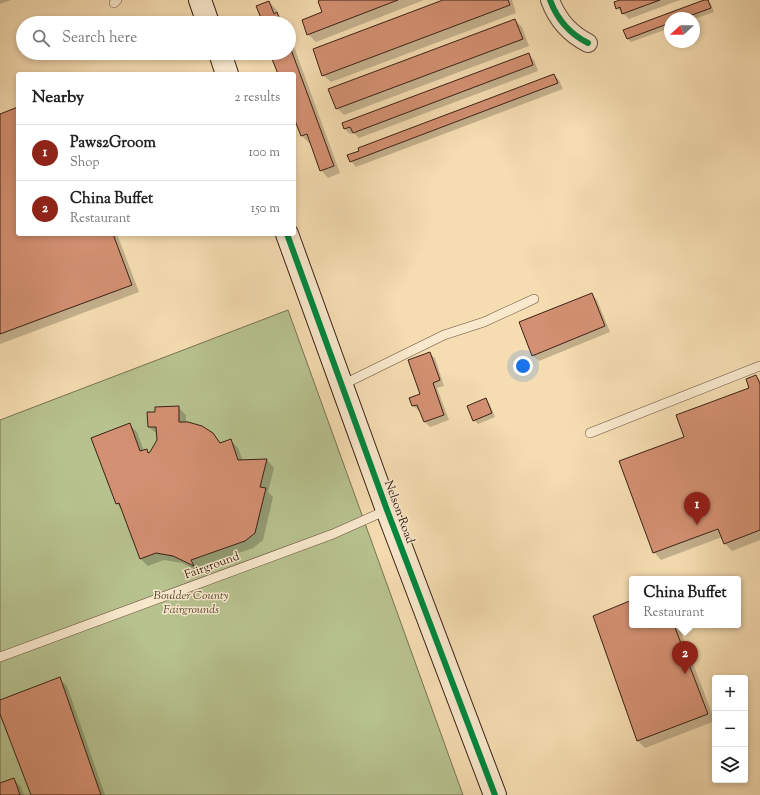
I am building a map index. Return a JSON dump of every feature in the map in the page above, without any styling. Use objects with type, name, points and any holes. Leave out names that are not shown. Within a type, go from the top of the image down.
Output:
[{"type":"main road","points":[[200,0],[206,16]]},
{"type":"main road","points":[[223,60],[227,72]]},
{"type":"main road","name":"Nelson Road","points":[[288,236],[387,510],[495,795]]},
{"type":"street","points":[[550,0],[555,12],[567,29],[588,43]]},
{"type":"lane","points":[[342,385],[444,334],[484,322],[534,299]]},
{"type":"lane","points":[[590,433],[760,366]]},
{"type":"lane","name":"Fairground","points":[[0,657],[333,534],[387,510]]},
{"type":"green space","name":"Boulder County Fairgrounds","points":[[288,310],[463,795],[0,795],[0,420]]},
{"type":"building","points":[[398,0],[307,35],[302,20],[322,12],[318,1]]},
{"type":"building","points":[[443,0],[508,0],[510,5],[322,76],[313,49]]},
{"type":"building","points":[[620,0],[660,0],[622,14],[620,7],[616,9],[614,2]]},
{"type":"building","points":[[704,0],[708,0],[711,8],[700,12],[672,12]]},
{"type":"building","points":[[269,1],[274,14],[277,12],[278,16],[260,16],[256,6]]},
{"type":"building","points":[[664,15],[664,25],[627,39],[623,30]]},
{"type":"building","points":[[515,19],[523,39],[336,109],[328,89]]},
{"type":"building","points":[[529,53],[533,65],[353,133],[350,127],[344,129],[342,123]]},
{"type":"building","points":[[272,60],[295,60],[334,166],[320,171],[307,134],[301,136],[296,123],[296,72],[277,72]]},
{"type":"building","points":[[554,74],[558,83],[350,162],[347,155],[359,151],[358,148]]},
{"type":"building","points":[[16,108],[16,236],[114,236],[132,285],[0,334],[0,114]]},
{"type":"building","points":[[592,293],[605,326],[532,356],[519,322]]},
{"type":"building","points":[[430,352],[440,380],[433,383],[444,415],[424,422],[417,405],[412,406],[409,398],[420,394],[408,360]]},
{"type":"building","points":[[756,375],[760,384],[760,530],[724,544],[718,529],[653,553],[619,461],[684,437],[676,415],[749,388],[746,379]]},
{"type":"building","points":[[486,398],[492,413],[473,421],[467,406]]},
{"type":"building","points":[[179,406],[179,422],[188,422],[202,426],[213,433],[220,443],[231,439],[238,460],[267,459],[260,487],[266,488],[255,533],[245,541],[191,560],[194,566],[173,556],[156,553],[140,559],[119,503],[116,504],[91,438],[130,423],[140,451],[147,449],[148,453],[157,440],[156,427],[148,427],[147,412],[155,412],[155,407]]},
{"type":"building","points":[[629,601],[629,628],[675,628],[708,714],[637,741],[593,616]]},
{"type":"building","points":[[60,677],[101,795],[31,795],[0,714],[0,700]]},
{"type":"building","points":[[14,778],[20,795],[0,795],[0,783]]},
{"type":"cycle path","points":[[550,0],[560,20],[575,35],[588,43]]},
{"type":"cycle path","points":[[288,236],[387,510],[495,795]]},
{"type":"place","name":"Paws2Groom","points":[[697,525]]},
{"type":"place","name":"China Buffet","points":[[685,674]]}]
